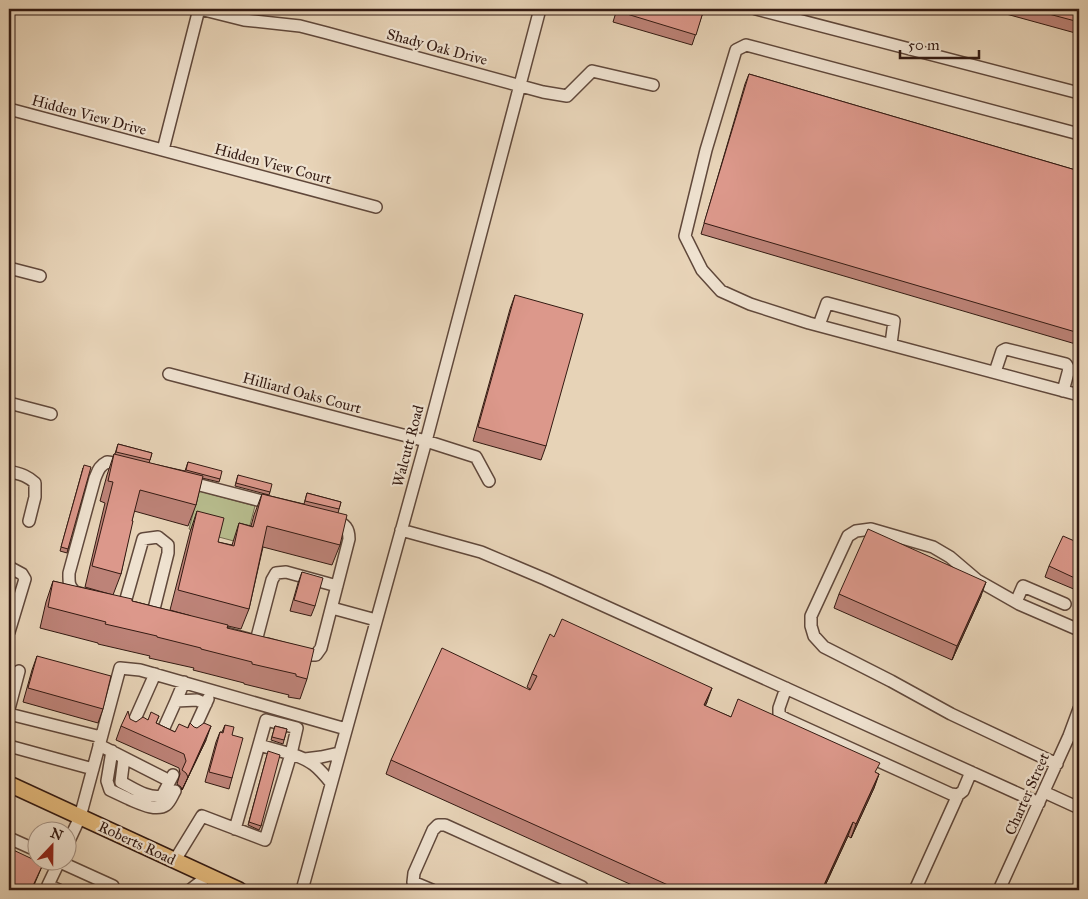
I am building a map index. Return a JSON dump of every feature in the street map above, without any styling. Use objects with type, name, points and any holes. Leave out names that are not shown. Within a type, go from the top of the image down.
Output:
[{"type":"main road","name":"Roberts Road","points":[[9,784],[239,890]]},
{"type":"street","name":"Shady Oak Drive","points":[[199,9],[244,20],[300,26],[327,32],[567,96],[592,71],[653,85]]},
{"type":"street","points":[[162,150],[199,9]]},
{"type":"street","name":"Walcutt Road","points":[[302,890],[426,441],[540,9]]},
{"type":"street","points":[[756,9],[770,10],[1079,93]]},
{"type":"street","points":[[1079,134],[746,45],[736,50],[706,150],[685,236],[702,270],[721,291],[750,304],[819,325],[1079,395]]},
{"type":"street","name":"Hidden View Drive","points":[[9,109],[162,150]]},
{"type":"street","name":"Hidden View Court","points":[[162,150],[376,207]]},
{"type":"street","points":[[9,268],[40,276]]},
{"type":"street","points":[[819,325],[827,303],[846,308],[894,321],[890,344]]},
{"type":"street","points":[[995,372],[1002,351],[1006,349],[1066,364],[1069,369],[1063,391]]},
{"type":"street","name":"Hilliard Oaks Court","points":[[169,374],[426,441],[476,457],[489,481]]},
{"type":"street","points":[[9,403],[51,414]]},
{"type":"street","points":[[107,462],[335,520],[343,524],[349,531],[350,540],[337,586],[321,648],[316,655],[306,655],[75,592],[68,583],[69,573],[95,478],[102,464],[107,462]]},
{"type":"street","points":[[9,471],[30,478],[35,483],[35,497],[28,521]]},
{"type":"street","points":[[401,530],[484,553],[971,772],[1042,798],[1079,808]]},
{"type":"street","points":[[1057,764],[951,714],[824,647],[814,636],[811,616],[848,536],[856,531],[871,530],[933,547],[950,557],[977,580],[1016,602],[1079,630]]},
{"type":"street","points":[[124,606],[143,539],[158,537],[168,544],[168,553],[153,613]]},
{"type":"street","points":[[9,567],[22,574],[25,579],[9,632]]},
{"type":"street","points":[[256,641],[272,580],[276,573],[286,572],[337,586]]},
{"type":"street","points":[[1016,602],[1023,586],[1065,604]]},
{"type":"street","points":[[332,608],[376,620]]},
{"type":"street","points":[[78,822],[120,668],[140,670],[346,728]]},
{"type":"street","points":[[9,709],[19,671]]},
{"type":"street","points":[[131,728],[154,674]]},
{"type":"street","points":[[163,730],[184,682]]},
{"type":"street","points":[[786,688],[779,708],[780,715],[786,719],[951,794],[958,795]]},
{"type":"street","points":[[195,735],[211,690]]},
{"type":"street","points":[[176,701],[197,700],[205,706]]},
{"type":"street","name":"Charter Street","points":[[999,890],[1042,798],[1079,709]]},
{"type":"street","points":[[9,714],[100,741],[119,754],[172,773],[162,796],[157,797],[141,792],[121,782],[119,754]]},
{"type":"street","points":[[175,860],[202,816],[235,829],[265,840],[297,728],[266,720],[235,829]]},
{"type":"street","points":[[124,743],[107,781],[110,790],[146,806],[162,807],[168,804],[175,791]]},
{"type":"street","points":[[259,745],[305,758],[318,767],[332,783]]},
{"type":"street","points":[[9,746],[93,769]]},
{"type":"street","points":[[305,758],[339,753]]},
{"type":"street","points":[[915,890],[958,795],[963,791],[971,772]]},
{"type":"street","points":[[432,890],[413,882],[414,873],[433,830],[438,825],[445,825],[582,888]]},
{"type":"street","points":[[9,838],[28,847]]},
{"type":"street","points":[[78,870],[113,886],[110,890]]},
{"type":"street","points":[[54,872],[48,885],[59,890]]},
{"type":"street","points":[[190,890],[208,876]]},
{"type":"green space","points":[[199,491],[255,506],[245,544],[189,529]]},
{"type":"building","points":[[617,9],[704,9],[696,35],[617,11]]},
{"type":"building","points":[[1030,9],[1079,9],[1079,22]]},
{"type":"building","points":[[749,74],[1079,171],[1079,333],[704,223]]},
{"type":"building","points":[[515,295],[583,314],[546,446],[478,427]]},
{"type":"building","points":[[118,444],[152,453],[150,460],[116,452]]},
{"type":"building","points":[[114,454],[203,476],[196,505],[140,490],[121,574],[92,566],[113,482],[108,481]]},
{"type":"building","points":[[188,462],[222,471],[220,479],[186,470]]},
{"type":"building","points":[[84,465],[91,467],[68,549],[61,547]]},
{"type":"building","points":[[238,475],[272,484],[270,492],[236,483]]},
{"type":"building","points":[[307,493],[341,502],[339,509],[305,501]]},
{"type":"building","points":[[262,494],[347,515],[340,545],[267,526],[249,609],[178,590],[197,511],[224,518],[218,542],[234,546],[239,523],[253,527]]},
{"type":"building","points":[[868,529],[986,582],[957,646],[839,594]]},
{"type":"building","points":[[1063,536],[1079,543],[1079,580],[1049,566]]},
{"type":"building","points":[[302,572],[323,578],[315,606],[294,600]]},
{"type":"building","points":[[53,581],[132,599],[132,601],[228,625],[227,628],[314,649],[307,679],[296,676],[296,674],[252,664],[252,662],[105,624],[106,622],[48,607]]},
{"type":"building","points":[[562,619],[712,688],[704,705],[731,717],[738,699],[880,763],[875,772],[879,774],[856,824],[853,822],[823,887],[830,890],[679,890],[391,760],[442,648],[530,690],[537,676],[532,674],[550,634],[554,637]]},
{"type":"building","points":[[37,656],[111,676],[103,709],[28,688]]},
{"type":"building","points":[[128,711],[130,719],[136,722],[143,717],[148,720],[151,712],[159,716],[156,723],[175,732],[179,724],[188,728],[190,723],[197,728],[204,723],[211,726],[188,777],[182,770],[186,761],[184,754],[121,726]]},
{"type":"building","points":[[225,725],[234,727],[232,735],[243,738],[232,778],[209,772],[220,732],[223,733]]},
{"type":"building","points":[[275,726],[287,729],[284,740],[272,737]]},
{"type":"building","points":[[268,751],[280,755],[261,826],[249,822]]},
{"type":"building","points":[[9,848],[28,857],[28,872],[39,872],[31,890],[9,890]]}]
